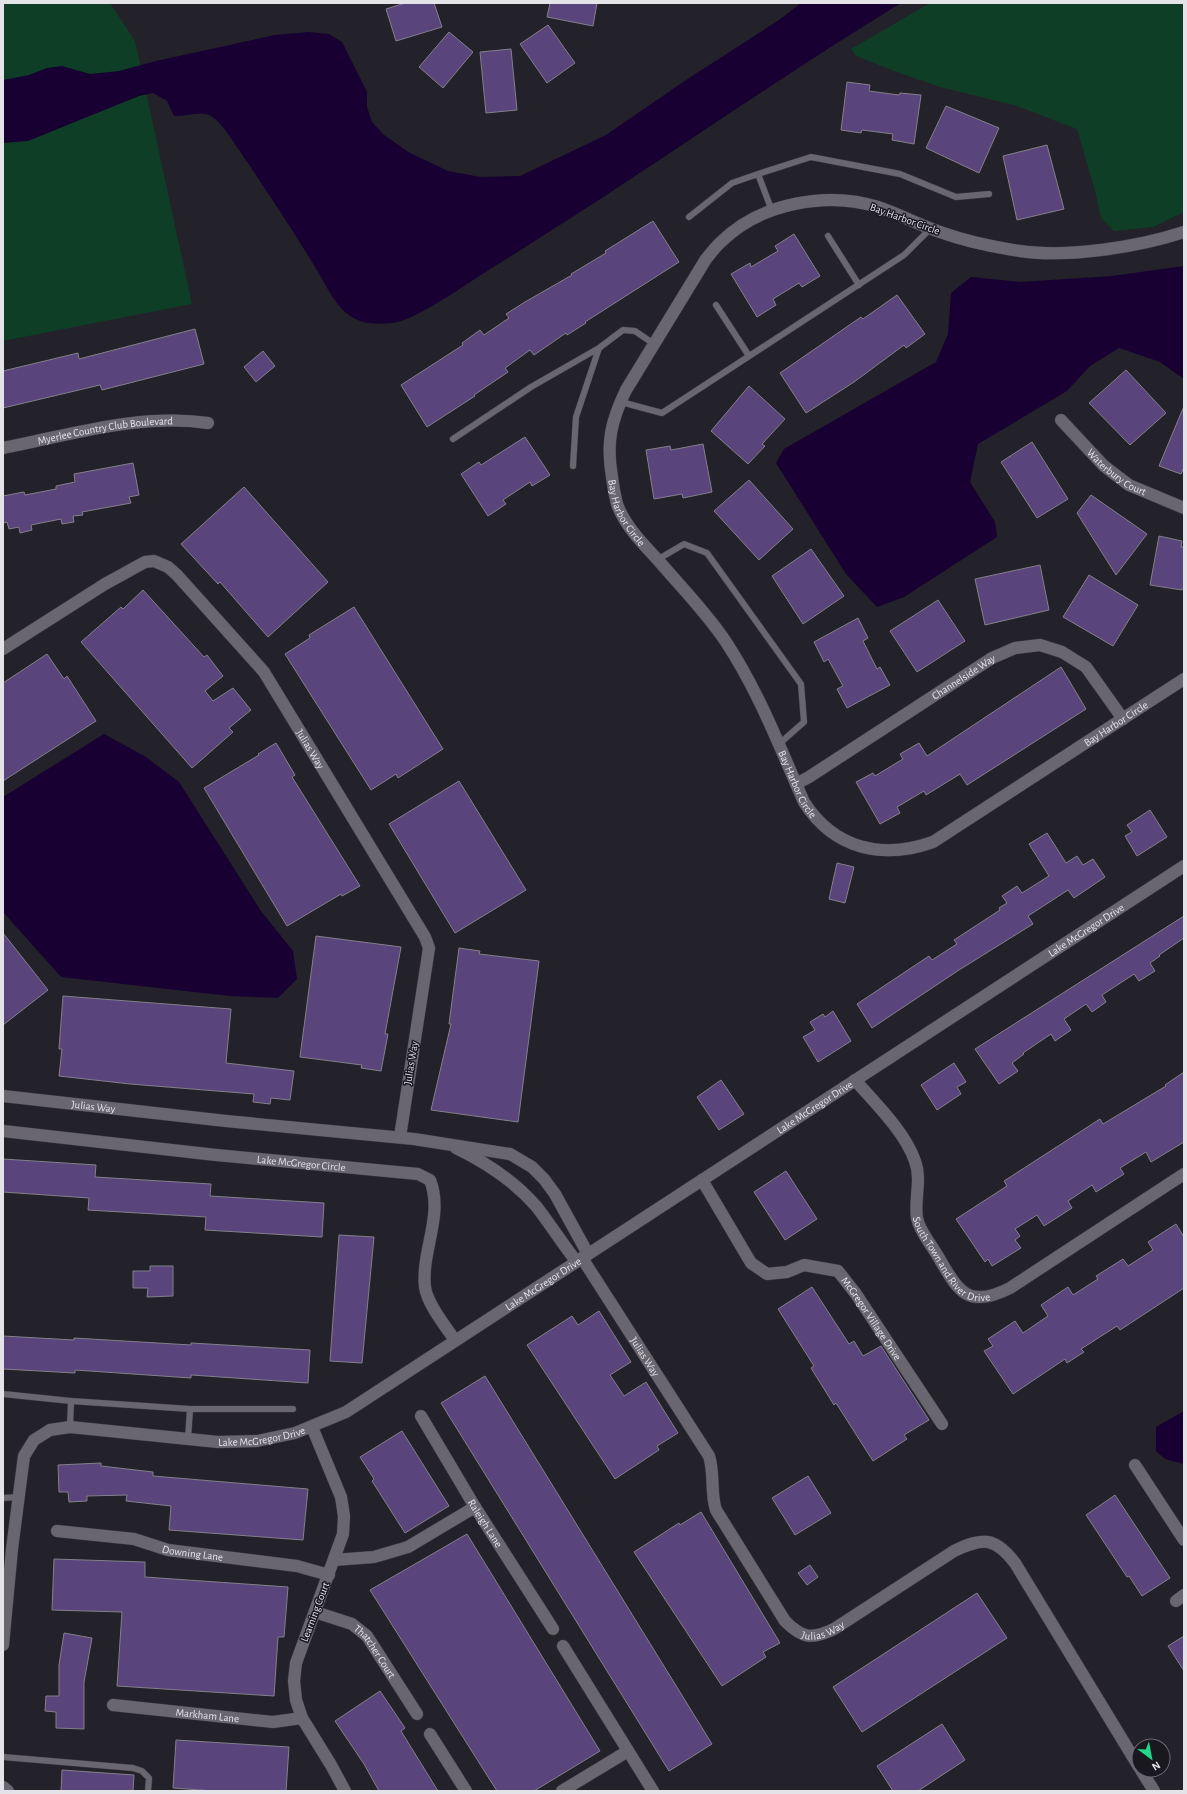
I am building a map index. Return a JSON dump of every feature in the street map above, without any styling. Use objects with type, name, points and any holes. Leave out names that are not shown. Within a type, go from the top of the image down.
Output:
[{"type":"street","name":"Bay Harbor Circle","points":[[1184,232],[1140,244],[1102,250],[1060,252],[1021,251],[985,244],[930,229],[878,207],[852,201],[823,200],[796,203],[772,211],[747,223],[729,236],[706,259],[620,402],[609,435],[608,457],[618,504],[627,522],[657,560],[710,619],[725,640],[759,697],[796,784],[814,817],[836,835],[853,844],[873,849],[895,851],[913,849],[933,842],[1184,679]]},
{"type":"street","name":"Myerlee Country Club Boulevard","points":[[3,448],[148,420],[186,420],[208,423]]},
{"type":"street","name":"Waterbury Court","points":[[1061,420],[1104,466],[1129,486],[1184,508]]},
{"type":"street","name":"Julias Way","points":[[3,649],[104,584],[145,562],[154,561],[168,567],[176,575],[264,672],[425,937],[428,948],[400,1137]]},
{"type":"street","name":"Channelside Way","points":[[796,784],[992,658],[1015,648],[1040,645],[1062,652],[1086,667],[1123,719]]},
{"type":"street","name":"Lake McGregor Drive","points":[[3,1645],[18,1497],[24,1456],[34,1440],[50,1430],[70,1427],[218,1442],[257,1441],[275,1438],[312,1427],[340,1415],[363,1402],[455,1340],[1184,866]]},
{"type":"street","name":"South Town and River Drive","points":[[855,1080],[885,1114],[913,1154],[919,1181],[916,1199],[918,1221],[956,1285],[969,1296],[987,1298],[1010,1288],[1184,1174]]},
{"type":"street","name":"Julias Way","points":[[3,1096],[218,1120],[400,1137],[510,1154],[532,1167],[544,1179],[555,1194],[582,1258]]},
{"type":"street","name":"Lake McGregor Circle","points":[[3,1131],[216,1155],[418,1174],[430,1180],[435,1192],[435,1207],[425,1270],[425,1287],[428,1297],[455,1340]]},
{"type":"street","name":"Julias Way","points":[[448,1144],[466,1153],[496,1172],[524,1193],[582,1258],[709,1456],[713,1469],[712,1498],[716,1510],[785,1620],[796,1632],[809,1636],[821,1636],[954,1551],[971,1542],[985,1540],[997,1544],[1006,1551],[1015,1563],[1131,1754]]},
{"type":"street","name":"McGregor Village Drive","points":[[702,1180],[752,1263],[767,1274],[787,1272],[804,1265],[838,1271],[856,1294],[942,1424]]},
{"type":"street","name":"Raleigh Lane","points":[[421,1416],[475,1507],[552,1629]]},
{"type":"street","name":"Learning Court","points":[[312,1427],[341,1497],[344,1516],[344,1534],[296,1663],[294,1681],[296,1700],[302,1718],[345,1791]]},
{"type":"street","points":[[1135,1465],[1184,1540]]},
{"type":"street","points":[[334,1560],[374,1557],[408,1547],[475,1507]]},
{"type":"street","name":"Downing Lane","points":[[57,1531],[134,1539],[168,1550],[297,1566],[329,1575]]},
{"type":"street","name":"Thatcher Court","points":[[315,1612],[352,1624],[367,1636],[417,1714]]},
{"type":"street","points":[[563,1646],[653,1791]]},
{"type":"street","name":"Markham Lane","points":[[113,1705],[273,1722],[302,1718]]},
{"type":"street","points":[[430,1734],[466,1791]]},
{"type":"street","points":[[562,1791],[628,1751]]},
{"type":"street","points":[[1146,1778],[1154,1791]]},
{"type":"street","points":[[3,1787],[8,1791]]},
{"type":"lane","points":[[690,217],[732,183],[811,157],[900,174],[956,197],[989,194]]},
{"type":"lane","points":[[758,174],[772,211]]},
{"type":"lane","points":[[620,402],[662,413],[904,255],[930,229]]},
{"type":"lane","points":[[828,236],[859,285]]},
{"type":"lane","points":[[716,305],[749,356]]},
{"type":"lane","points":[[453,439],[531,387],[599,348],[623,330],[635,331],[654,344]]},
{"type":"lane","points":[[573,466],[576,417],[599,348]]},
{"type":"lane","points":[[657,560],[684,544],[707,553],[801,684],[804,722],[779,744]]},
{"type":"lane","points":[[3,1394],[190,1410],[293,1409]]},
{"type":"lane","points":[[70,1427],[71,1401]]},
{"type":"lane","points":[[188,1439],[190,1410]]},
{"type":"lane","points":[[3,1498],[18,1497]]},
{"type":"lane","points":[[3,1757],[133,1768],[142,1771],[149,1778],[148,1791]]},
{"type":"green space","points":[[3,3],[110,3],[135,41],[192,304],[3,341]]},
{"type":"green space","points":[[930,3],[1184,3],[1184,212],[1153,227],[1114,231],[1101,218],[1095,191],[1077,129],[1014,105],[940,87],[897,72],[856,56],[851,49]]},
{"type":"shaded area","points":[[801,3],[901,3],[798,68],[593,204],[455,292],[414,316],[392,323],[366,323],[348,314],[341,307],[334,299],[248,163],[220,124],[207,114],[174,116],[167,101],[153,93],[139,96],[28,141],[3,143],[3,80],[29,75],[47,68],[62,66],[90,74],[119,71],[156,61],[275,35],[309,32],[329,34],[342,42],[367,92],[367,107],[372,122],[384,135],[410,153],[448,171],[480,177],[520,176],[606,135],[686,80],[779,20]]},
{"type":"shaded area","points":[[1184,266],[1184,379],[1160,362],[1119,348],[1090,366],[1067,391],[978,444],[970,482],[995,522],[997,537],[904,597],[877,607],[846,574],[776,463],[784,449],[936,362],[948,334],[951,293],[971,277],[1020,282],[1112,276]]},
{"type":"shaded area","points":[[104,734],[146,757],[179,782],[261,911],[293,951],[297,979],[278,998],[230,996],[61,977],[3,912],[3,797]]},
{"type":"shaded area","points":[[1184,1411],[1184,1464],[1165,1459],[1156,1451],[1156,1427]]},
{"type":"building","points":[[405,3],[434,3],[442,27],[396,41],[386,9]]},
{"type":"building","points":[[550,3],[597,3],[593,26],[547,17]]},
{"type":"building","points":[[548,25],[575,63],[547,83],[520,44]]},
{"type":"building","points":[[449,32],[473,52],[443,88],[419,67]]},
{"type":"building","points":[[511,49],[517,110],[486,113],[480,52]]},
{"type":"building","points":[[847,82],[870,85],[869,91],[899,95],[900,93],[921,95],[914,144],[892,140],[893,134],[862,130],[861,133],[841,130]]},
{"type":"building","points":[[946,106],[999,128],[979,173],[926,148]]},
{"type":"building","points":[[1047,145],[1064,209],[1017,220],[1003,156]]},
{"type":"building","points":[[653,221],[679,262],[567,335],[566,333],[534,355],[530,350],[505,368],[508,372],[474,395],[475,396],[427,427],[401,385],[463,345],[462,343],[480,330],[484,335],[509,318],[506,314],[572,275],[571,274],[606,253],[605,251]]},
{"type":"building","points":[[794,234],[820,276],[802,287],[799,283],[773,299],[776,305],[757,317],[731,274],[750,263],[751,267],[778,251],[775,246]]},
{"type":"building","points":[[897,295],[925,334],[906,348],[904,345],[854,382],[806,413],[780,373],[861,317],[863,319]]},
{"type":"building","points":[[195,329],[204,364],[102,390],[100,385],[3,408],[3,371],[78,353],[79,359]]},
{"type":"building","points":[[263,351],[275,366],[256,382],[244,367]]},
{"type":"building","points":[[1126,370],[1166,413],[1130,445],[1089,403]]},
{"type":"building","points":[[749,386],[785,419],[762,444],[765,446],[748,464],[711,431]]},
{"type":"building","points":[[1184,406],[1184,467],[1181,474],[1159,466]]},
{"type":"building","points":[[525,437],[550,475],[532,486],[530,482],[503,500],[506,504],[488,516],[461,474],[479,462],[481,465]]},
{"type":"building","points":[[1032,442],[1068,499],[1037,518],[1001,462]]},
{"type":"building","points":[[703,444],[712,492],[683,498],[682,494],[654,499],[646,450],[670,446],[671,450]]},
{"type":"building","points":[[133,463],[139,495],[129,497],[131,503],[82,512],[83,515],[73,516],[74,522],[62,524],[61,519],[31,525],[32,530],[20,533],[19,527],[9,529],[7,522],[3,523],[3,496],[24,492],[25,495],[56,489],[56,486],[75,482],[74,474]]},
{"type":"building","points":[[749,480],[793,529],[759,560],[714,511]]},
{"type":"building","points":[[244,487],[328,582],[268,637],[220,582],[218,584],[181,544]]},
{"type":"building","points":[[1091,495],[1147,534],[1116,575],[1077,513]]},
{"type":"building","points":[[1159,536],[1182,541],[1181,547],[1184,547],[1184,587],[1182,590],[1150,585]]},
{"type":"building","points":[[811,549],[844,596],[803,624],[772,576]]},
{"type":"building","points":[[1040,565],[1049,610],[985,625],[975,579]]},
{"type":"building","points":[[1089,575],[1138,605],[1113,646],[1063,617]]},
{"type":"building","points":[[143,590],[204,657],[207,655],[223,676],[205,691],[213,701],[233,688],[251,710],[229,728],[233,732],[192,768],[81,642],[121,607],[123,609]]},
{"type":"building","points":[[938,600],[965,641],[917,672],[890,631]]},
{"type":"building","points":[[354,607],[443,749],[398,778],[396,774],[371,790],[285,654],[310,638],[309,635]]},
{"type":"building","points":[[858,618],[868,638],[863,641],[877,669],[880,667],[890,685],[847,708],[837,689],[843,686],[828,659],[824,662],[814,642]]},
{"type":"building","points":[[47,654],[64,679],[67,676],[96,721],[3,781],[3,683]]},
{"type":"building","points":[[1061,667],[1086,709],[967,785],[960,774],[926,795],[924,791],[897,807],[900,813],[880,824],[856,782],[873,773],[875,776],[903,759],[900,754],[919,743],[927,756]]},
{"type":"building","points":[[276,743],[295,775],[292,777],[360,886],[342,896],[341,894],[287,926],[204,788]]},
{"type":"building","points":[[459,781],[526,890],[455,933],[389,824]]},
{"type":"building","points":[[1150,810],[1167,837],[1137,856],[1125,836],[1132,832],[1127,825]]},
{"type":"building","points":[[1047,833],[1066,863],[1077,856],[1083,865],[1093,859],[1105,877],[1074,898],[1068,890],[1028,916],[1033,924],[959,970],[872,1028],[857,1004],[929,956],[932,960],[957,944],[954,940],[1000,910],[999,908],[1007,903],[1002,896],[1017,886],[1022,893],[1049,876],[1029,844]]},
{"type":"building","points":[[837,863],[854,867],[845,903],[829,899]]},
{"type":"building","points":[[1184,916],[1184,938],[1150,963],[1155,971],[1139,981],[1134,974],[1102,995],[1106,1002],[1092,1012],[1086,1004],[1064,1019],[1071,1030],[1055,1041],[1051,1034],[1023,1053],[1024,1054],[1012,1063],[1018,1071],[999,1084],[975,1049]]},
{"type":"building","points":[[3,933],[48,990],[3,1025]]},
{"type":"building","points":[[316,936],[401,947],[385,1034],[388,1034],[381,1071],[361,1068],[362,1065],[300,1057]]},
{"type":"building","points":[[459,948],[480,951],[479,954],[539,961],[518,1122],[431,1110],[451,1024],[449,1024]]},
{"type":"building","points":[[63,996],[231,1009],[226,1063],[294,1071],[290,1100],[271,1098],[270,1104],[253,1102],[254,1094],[130,1084],[59,1076],[62,1049],[59,1049]]},
{"type":"building","points":[[833,1011],[851,1041],[818,1062],[803,1037],[815,1030],[810,1022],[823,1014],[825,1017]]},
{"type":"building","points":[[954,1063],[966,1082],[957,1087],[961,1094],[937,1110],[921,1085]]},
{"type":"building","points":[[1184,1072],[1184,1142],[1151,1162],[1146,1152],[1120,1168],[1124,1174],[1096,1192],[1092,1185],[1068,1201],[1072,1208],[1044,1226],[1037,1215],[1015,1229],[1020,1236],[1015,1240],[1021,1248],[992,1266],[988,1259],[985,1262],[956,1219],[1007,1186],[1004,1181],[1100,1119],[1103,1124],[1166,1086],[1165,1085]]},
{"type":"building","points":[[721,1080],[744,1114],[719,1130],[697,1097]]},
{"type":"building","points":[[3,1159],[96,1165],[95,1177],[211,1184],[210,1196],[324,1203],[322,1237],[205,1230],[206,1217],[88,1210],[89,1198],[3,1192]]},
{"type":"building","points":[[786,1171],[817,1219],[785,1240],[754,1192]]},
{"type":"building","points":[[1176,1224],[1184,1237],[1184,1288],[1120,1330],[1117,1326],[1081,1349],[1084,1352],[1067,1363],[1065,1359],[1013,1394],[984,1351],[993,1346],[988,1339],[1015,1321],[1023,1333],[1048,1316],[1041,1305],[1068,1287],[1073,1295],[1098,1279],[1096,1276],[1123,1259],[1128,1266],[1153,1250],[1148,1242]]},
{"type":"building","points":[[339,1235],[374,1237],[362,1363],[330,1361]]},
{"type":"building","points":[[150,1266],[173,1266],[173,1296],[147,1297],[148,1288],[133,1288],[133,1271],[150,1271]]},
{"type":"building","points":[[812,1287],[849,1344],[854,1341],[863,1356],[881,1346],[929,1420],[904,1435],[907,1439],[873,1461],[836,1403],[834,1405],[811,1368],[814,1366],[778,1309]]},
{"type":"building","points":[[599,1311],[631,1362],[610,1375],[624,1396],[646,1382],[678,1433],[657,1446],[659,1450],[615,1479],[527,1345],[572,1316],[578,1325]]},
{"type":"building","points":[[3,1336],[74,1340],[74,1338],[191,1345],[191,1343],[310,1350],[308,1383],[191,1375],[191,1378],[75,1370],[75,1373],[3,1369]]},
{"type":"building","points":[[485,1376],[712,1744],[669,1771],[441,1403]]},
{"type":"building","points":[[402,1431],[449,1506],[405,1533],[372,1481],[374,1479],[360,1457]]},
{"type":"building","points":[[101,1463],[101,1466],[153,1472],[153,1476],[308,1489],[303,1540],[169,1530],[171,1506],[126,1501],[127,1495],[87,1496],[87,1501],[69,1502],[68,1492],[59,1492],[58,1465]]},
{"type":"building","points":[[808,1476],[831,1513],[795,1535],[772,1498]]},
{"type":"building","points":[[1115,1495],[1170,1578],[1142,1596],[1129,1576],[1127,1577],[1086,1515]]},
{"type":"building","points":[[701,1512],[780,1643],[763,1652],[766,1657],[722,1686],[634,1552],[679,1523],[680,1525]]},
{"type":"building","points":[[467,1534],[600,1751],[534,1791],[497,1791],[370,1590]]},
{"type":"building","points":[[54,1559],[145,1562],[145,1577],[288,1587],[284,1637],[278,1637],[274,1696],[117,1686],[122,1612],[52,1610]]},
{"type":"building","points":[[810,1565],[818,1577],[807,1585],[798,1573]]},
{"type":"building","points":[[977,1593],[1007,1638],[862,1732],[833,1687]]},
{"type":"building","points":[[64,1633],[92,1638],[84,1682],[84,1729],[56,1728],[56,1712],[45,1711],[46,1696],[59,1696],[59,1665]]},
{"type":"building","points":[[1184,1636],[1184,1671],[1168,1646]]},
{"type":"building","points":[[380,1691],[405,1728],[401,1731],[438,1791],[379,1791],[364,1764],[335,1721]]},
{"type":"building","points":[[942,1724],[965,1760],[918,1791],[893,1791],[877,1766]]},
{"type":"building","points":[[176,1740],[289,1747],[286,1791],[214,1791],[173,1788]]},
{"type":"building","points":[[62,1770],[134,1775],[133,1791],[61,1791]]}]
